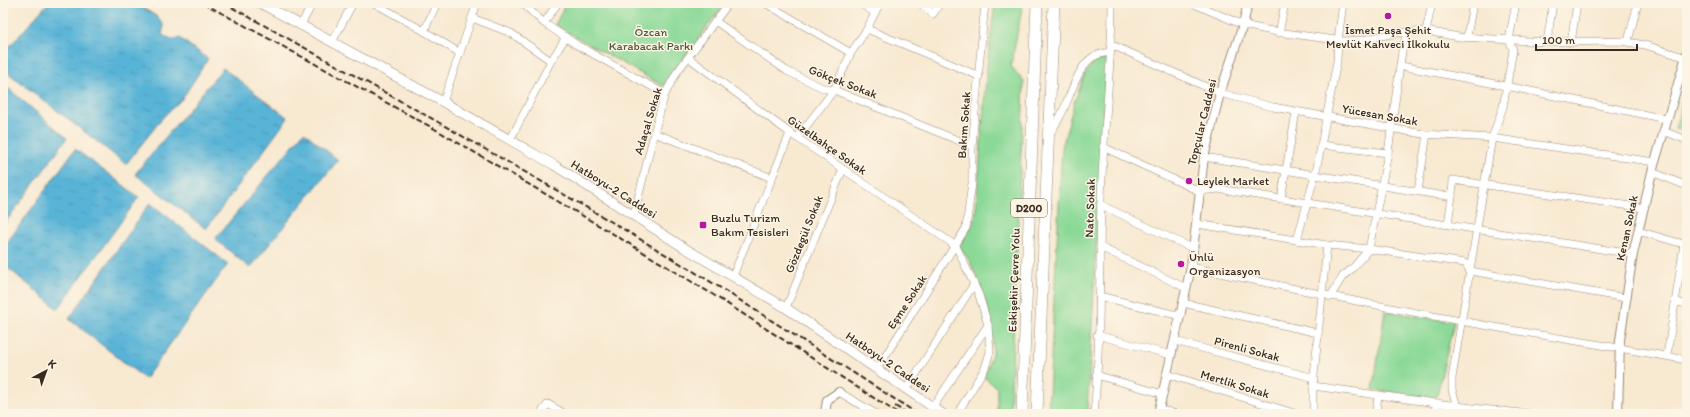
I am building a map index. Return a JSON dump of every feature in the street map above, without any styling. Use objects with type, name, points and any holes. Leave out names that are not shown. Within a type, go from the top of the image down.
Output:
[{"type":"highway","name":"Eskişehir Çevre Yolu","points":[[1022,414],[1037,3]]},
{"type":"highway","name":"D200","points":[[1037,414],[1056,5]]},
{"type":"main road","name":"Hatboyu-2 Caddesi","points":[[260,3],[510,140],[634,215],[682,247],[786,308],[943,414]]},
{"type":"street","points":[[300,26],[313,3]]},
{"type":"street","points":[[332,42],[354,3]]},
{"type":"street","points":[[374,3],[460,53]]},
{"type":"street","points":[[424,31],[437,3]]},
{"type":"street","points":[[443,102],[477,3]]},
{"type":"street","points":[[522,3],[544,23],[665,94]]},
{"type":"street","points":[[544,23],[558,3]]},
{"type":"street","name":"Adaçal Sokak","points":[[634,215],[665,94],[677,72],[730,3]]},
{"type":"street","points":[[765,3],[851,53]]},
{"type":"street","points":[[860,3],[875,13]]},
{"type":"street","points":[[798,138],[834,90],[851,53],[867,29],[880,3]]},
{"type":"street","points":[[920,3],[933,14],[940,3]]},
{"type":"street","name":"Bakım Sokak","points":[[956,246],[966,228],[970,207],[972,183],[972,146],[985,3]]},
{"type":"street","name":"Nato Sokak","points":[[1094,414],[1098,336],[1103,147],[1112,49],[1112,3]]},
{"type":"street","points":[[1192,3],[1243,25],[1279,33],[1338,40],[1362,40],[1395,33],[1426,31],[1467,37],[1547,42],[1571,43],[1628,41],[1686,56]]},
{"type":"street","name":"Topçular Caddesi","points":[[1159,411],[1191,267],[1204,157],[1220,93],[1243,25],[1248,3]]},
{"type":"street","points":[[1279,33],[1285,3]]},
{"type":"street","points":[[1297,240],[1315,175],[1321,145],[1337,61],[1343,3]]},
{"type":"street","points":[[1426,31],[1432,3]]},
{"type":"street","points":[[1467,37],[1472,3]]},
{"type":"street","points":[[1457,406],[1452,390],[1452,378],[1492,138],[1503,107],[1513,50],[1509,40],[1516,3]]},
{"type":"street","points":[[1547,42],[1553,3]]},
{"type":"street","points":[[1571,43],[1577,3]]},
{"type":"street","points":[[1628,41],[1638,3]]},
{"type":"street","points":[[1682,3],[1687,5]]},
{"type":"street","points":[[472,18],[511,33],[551,61]]},
{"type":"street","name":"Gökçek Sokak","points":[[715,21],[787,71],[825,89],[834,90],[972,146]]},
{"type":"street","points":[[867,29],[979,76]]},
{"type":"street","points":[[1330,297],[1343,276],[1352,269],[1369,249],[1388,153],[1407,33]]},
{"type":"street","points":[[510,140],[551,61],[566,37]]},
{"type":"street","points":[[1050,134],[1062,114],[1077,79],[1086,65],[1093,57],[1112,49]]},
{"type":"street","name":"Yücesan Sokak","points":[[1112,49],[1220,93],[1235,98],[1296,112],[1427,134],[1492,138],[1655,162]]},
{"type":"street","name":"Kenan Sokak","points":[[1618,414],[1619,347],[1633,254],[1666,119],[1686,56]]},
{"type":"street","name":"Güzelbahçe Sokak","points":[[689,58],[790,133],[956,246]]},
{"type":"street","points":[[1401,66],[1666,119]]},
{"type":"street","points":[[1281,199],[1296,112]]},
{"type":"street","points":[[1663,131],[1687,140]]},
{"type":"street","points":[[654,133],[772,178]]},
{"type":"street","points":[[733,276],[790,133]]},
{"type":"street","points":[[1418,191],[1427,134]]},
{"type":"street","points":[[1321,145],[1388,153]]},
{"type":"street","points":[[1103,147],[1200,191],[1219,189],[1633,254]]},
{"type":"street","points":[[1204,157],[1452,196]]},
{"type":"street","name":"Gözdegül Sokak","points":[[786,308],[843,169]]},
{"type":"street","points":[[1652,172],[1687,186]]},
{"type":"street","points":[[1448,224],[1453,180],[1644,208]]},
{"type":"street","points":[[1101,205],[1194,249]]},
{"type":"street","points":[[1197,224],[1327,245],[1369,249],[1465,263],[1470,271],[1626,298]]},
{"type":"street","points":[[1638,230],[1685,244],[1667,356]]},
{"type":"street","points":[[1313,414],[1313,386],[1327,245]]},
{"type":"street","points":[[956,246],[980,295],[988,324],[990,352],[985,368],[956,414]]},
{"type":"street","name":"Eşme Sokak","points":[[877,369],[956,246]]},
{"type":"street","points":[[1100,247],[1186,288]]},
{"type":"street","points":[[1191,267],[1330,297],[1687,360]]},
{"type":"street","points":[[906,388],[974,284]]},
{"type":"street","points":[[1099,296],[1181,316]]},
{"type":"street","points":[[1676,302],[1687,304]]},
{"type":"street","points":[[1183,303],[1318,333]]},
{"type":"street","points":[[932,407],[988,324]]},
{"type":"street","points":[[1098,336],[1171,355]]},
{"type":"street","name":"Pirenli Sokak","points":[[1175,341],[1314,378]]},
{"type":"street","points":[[1096,374],[1163,394]]},
{"type":"street","name":"Mertlik Sokak","points":[[1166,374],[1297,414]]},
{"type":"street","points":[[1313,386],[1457,406],[1475,411],[1531,414]]},
{"type":"street","points":[[825,414],[826,400],[839,392],[876,414]]},
{"type":"street","points":[[1376,414],[1378,395]]},
{"type":"street","points":[[1434,414],[1437,403]]},
{"type":"street","points":[[540,414],[548,404],[565,414]]},
{"type":"street","points":[[1159,411],[1177,414]]},
{"type":"green space","name":"Özcan Karabacak Parkı","points":[[566,3],[725,3],[663,86],[555,25]]},
{"type":"green space","points":[[995,3],[1023,3],[1011,66],[1024,81],[1010,414],[997,414],[997,388],[984,377],[993,352],[992,327],[980,285],[970,261],[959,247],[975,220],[987,66]]},
{"type":"green space","points":[[1107,58],[1087,414],[1048,414],[1062,148],[1074,103],[1085,74],[1093,63]]},
{"type":"green space","points":[[1687,86],[1687,133],[1675,128]]},
{"type":"green space","points":[[1385,311],[1454,322],[1436,399],[1373,390]]},
{"type":"water","points":[[48,3],[135,3],[156,16],[164,26],[162,35],[171,39],[180,38],[208,59],[182,99],[164,116],[126,164],[3,69],[3,54]]},
{"type":"water","points":[[223,68],[288,118],[206,229],[135,174]]},
{"type":"water","points":[[3,84],[67,138],[3,226]]},
{"type":"water","points":[[304,132],[338,160],[250,268],[215,239]]},
{"type":"water","points":[[75,149],[139,197],[58,309],[3,264],[3,248]]},
{"type":"water","points":[[150,203],[228,264],[145,379],[69,319]]},
{"type":"railway","points":[[203,3],[433,128],[605,229],[712,294],[899,414]]},
{"type":"railway","points":[[224,3],[438,122],[610,221],[716,285],[918,414]]},
{"type":"railway","points":[[895,406],[908,414]]},
{"type":"place","name":"İsmet Paşa Şehit Mevlüt Kahveci İlkokulu","points":[[1388,16]]},
{"type":"place","name":"Leylek Market","points":[[1189,181]]},
{"type":"place","name":"Buzlu Turizm Bakım Tesisleri","points":[[703,225]]},
{"type":"place","name":"Ünlü Organizasyon","points":[[1181,264]]}]
